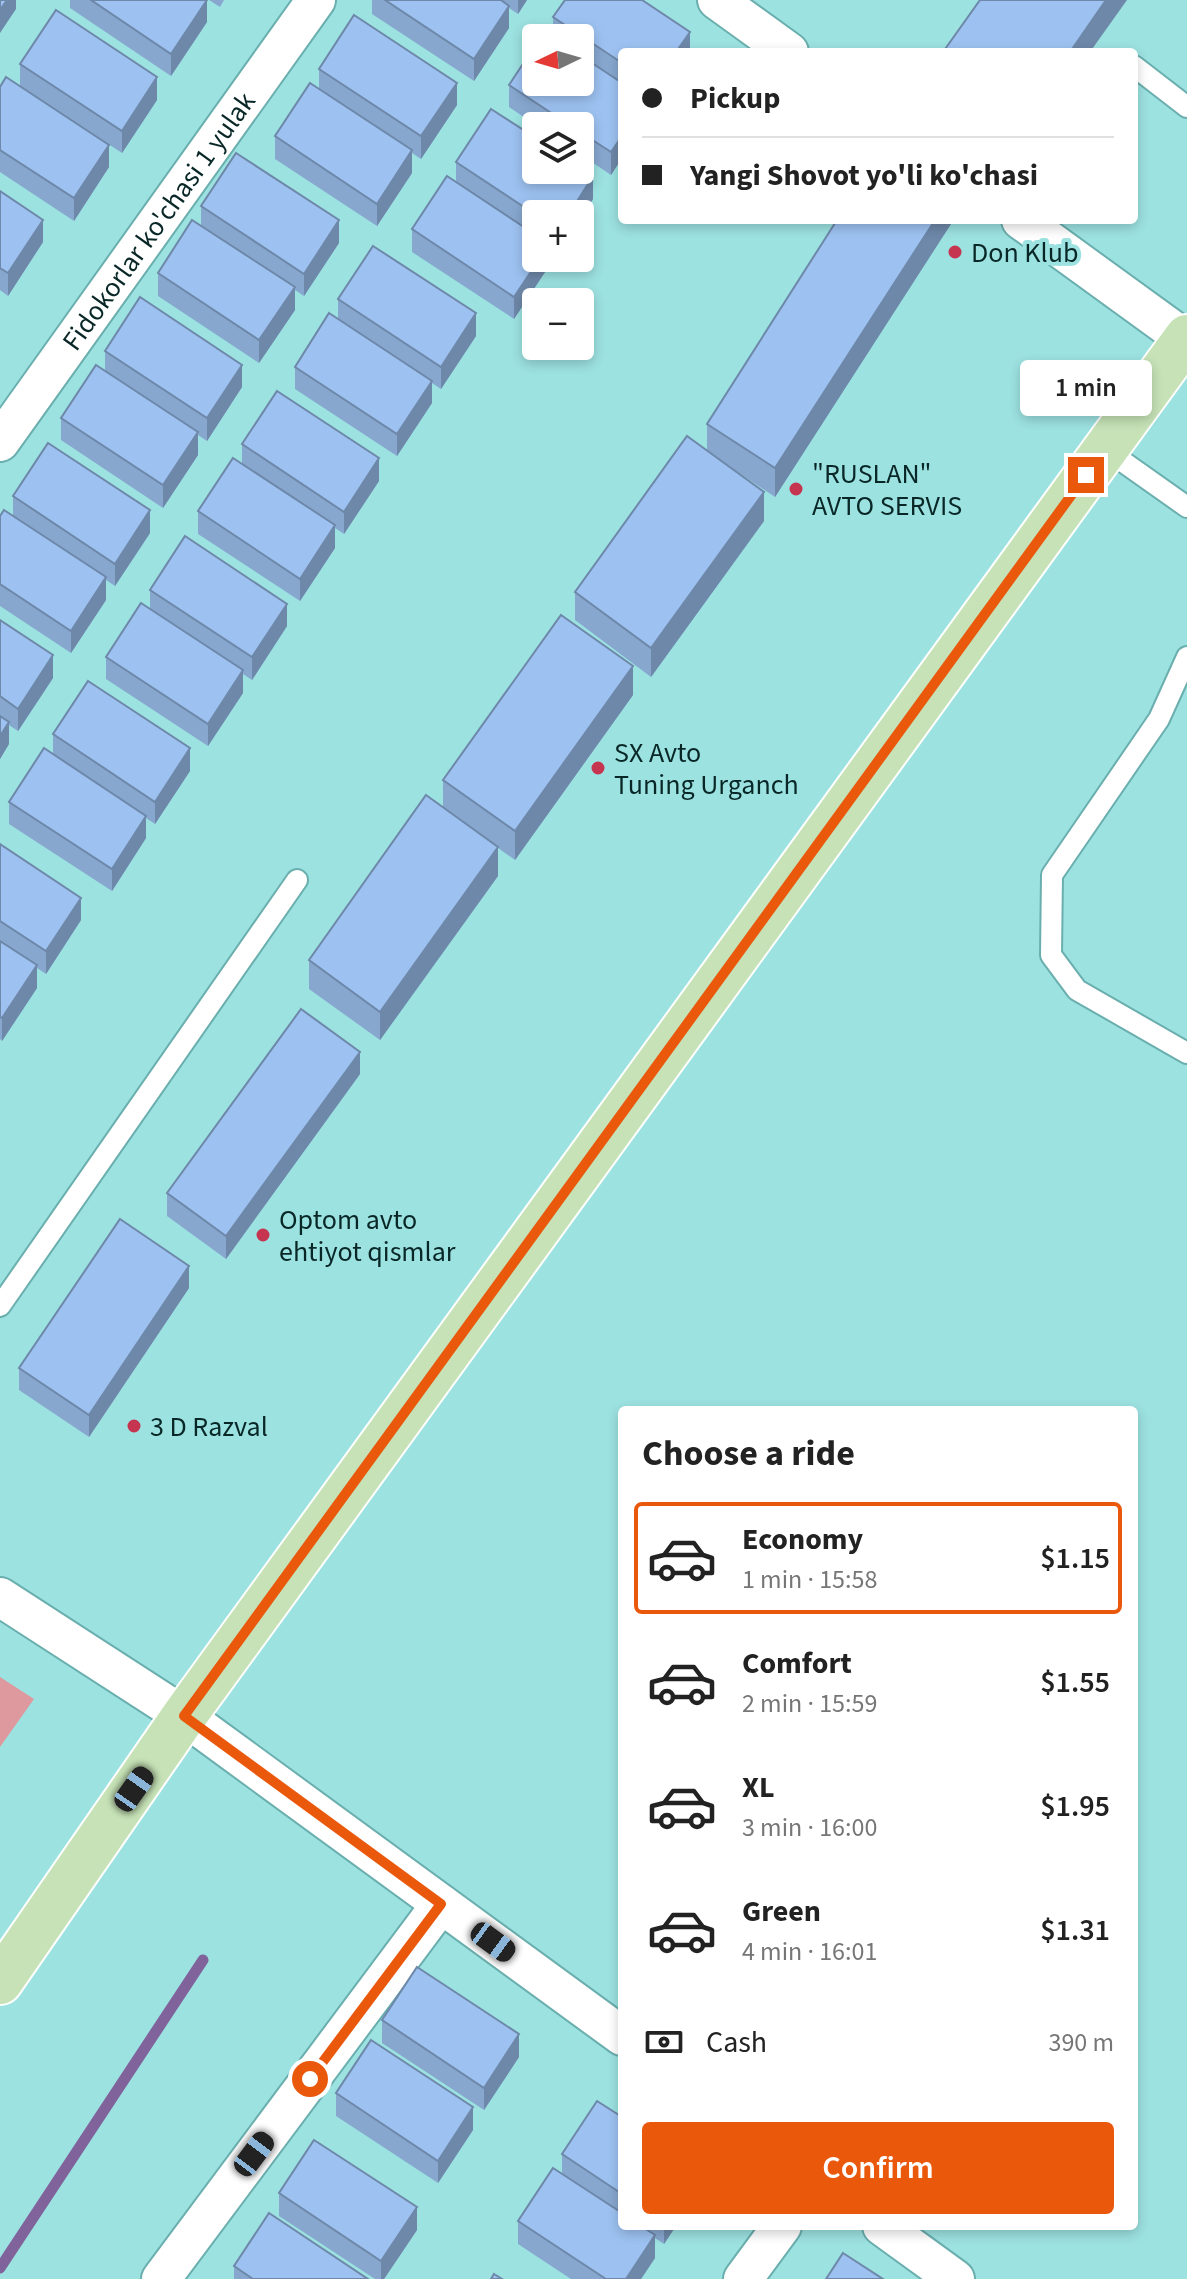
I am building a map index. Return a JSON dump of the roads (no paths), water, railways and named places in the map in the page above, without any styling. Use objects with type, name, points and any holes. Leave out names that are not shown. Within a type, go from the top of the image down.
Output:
[{"type":"main road","points":[[0,1982],[184,1716],[1186,338]]},
{"type":"street","name":"Fidokorlar ko'chasi 1 yulak","points":[[0,442],[316,0]]},
{"type":"street","points":[[717,0],[783,48]]},
{"type":"street","points":[[1027,224],[1186,338]]},
{"type":"street","points":[[0,1597],[184,1716],[618,2033]]},
{"type":"street","points":[[161,2279],[441,1904]]},
{"type":"street","points":[[743,2279],[779,2230]]},
{"type":"street","points":[[888,2230],[955,2279]]},
{"type":"lane","points":[[1138,69],[1187,107]]},
{"type":"lane","points":[[1105,449],[1187,507]]},
{"type":"lane","points":[[1187,657],[1159,719],[1052,875],[1051,955],[1077,990],[1187,1053]]},
{"type":"lane","points":[[0,1306],[297,880]]},
{"type":"waterway","points":[[0,2268],[203,1960]]},
{"type":"place","name":"Don Klub","points":[[955,252]]},
{"type":"place","name":"\"RUSLAN\" AVTO SERVIS","points":[[796,489]]},
{"type":"place","name":"SX Avto Tuning Urganch","points":[[598,768]]},
{"type":"place","name":"Optom avto ehtiyot qismlar","points":[[263,1235]]},
{"type":"place","name":"3 D Razval","points":[[134,1426]]}]
